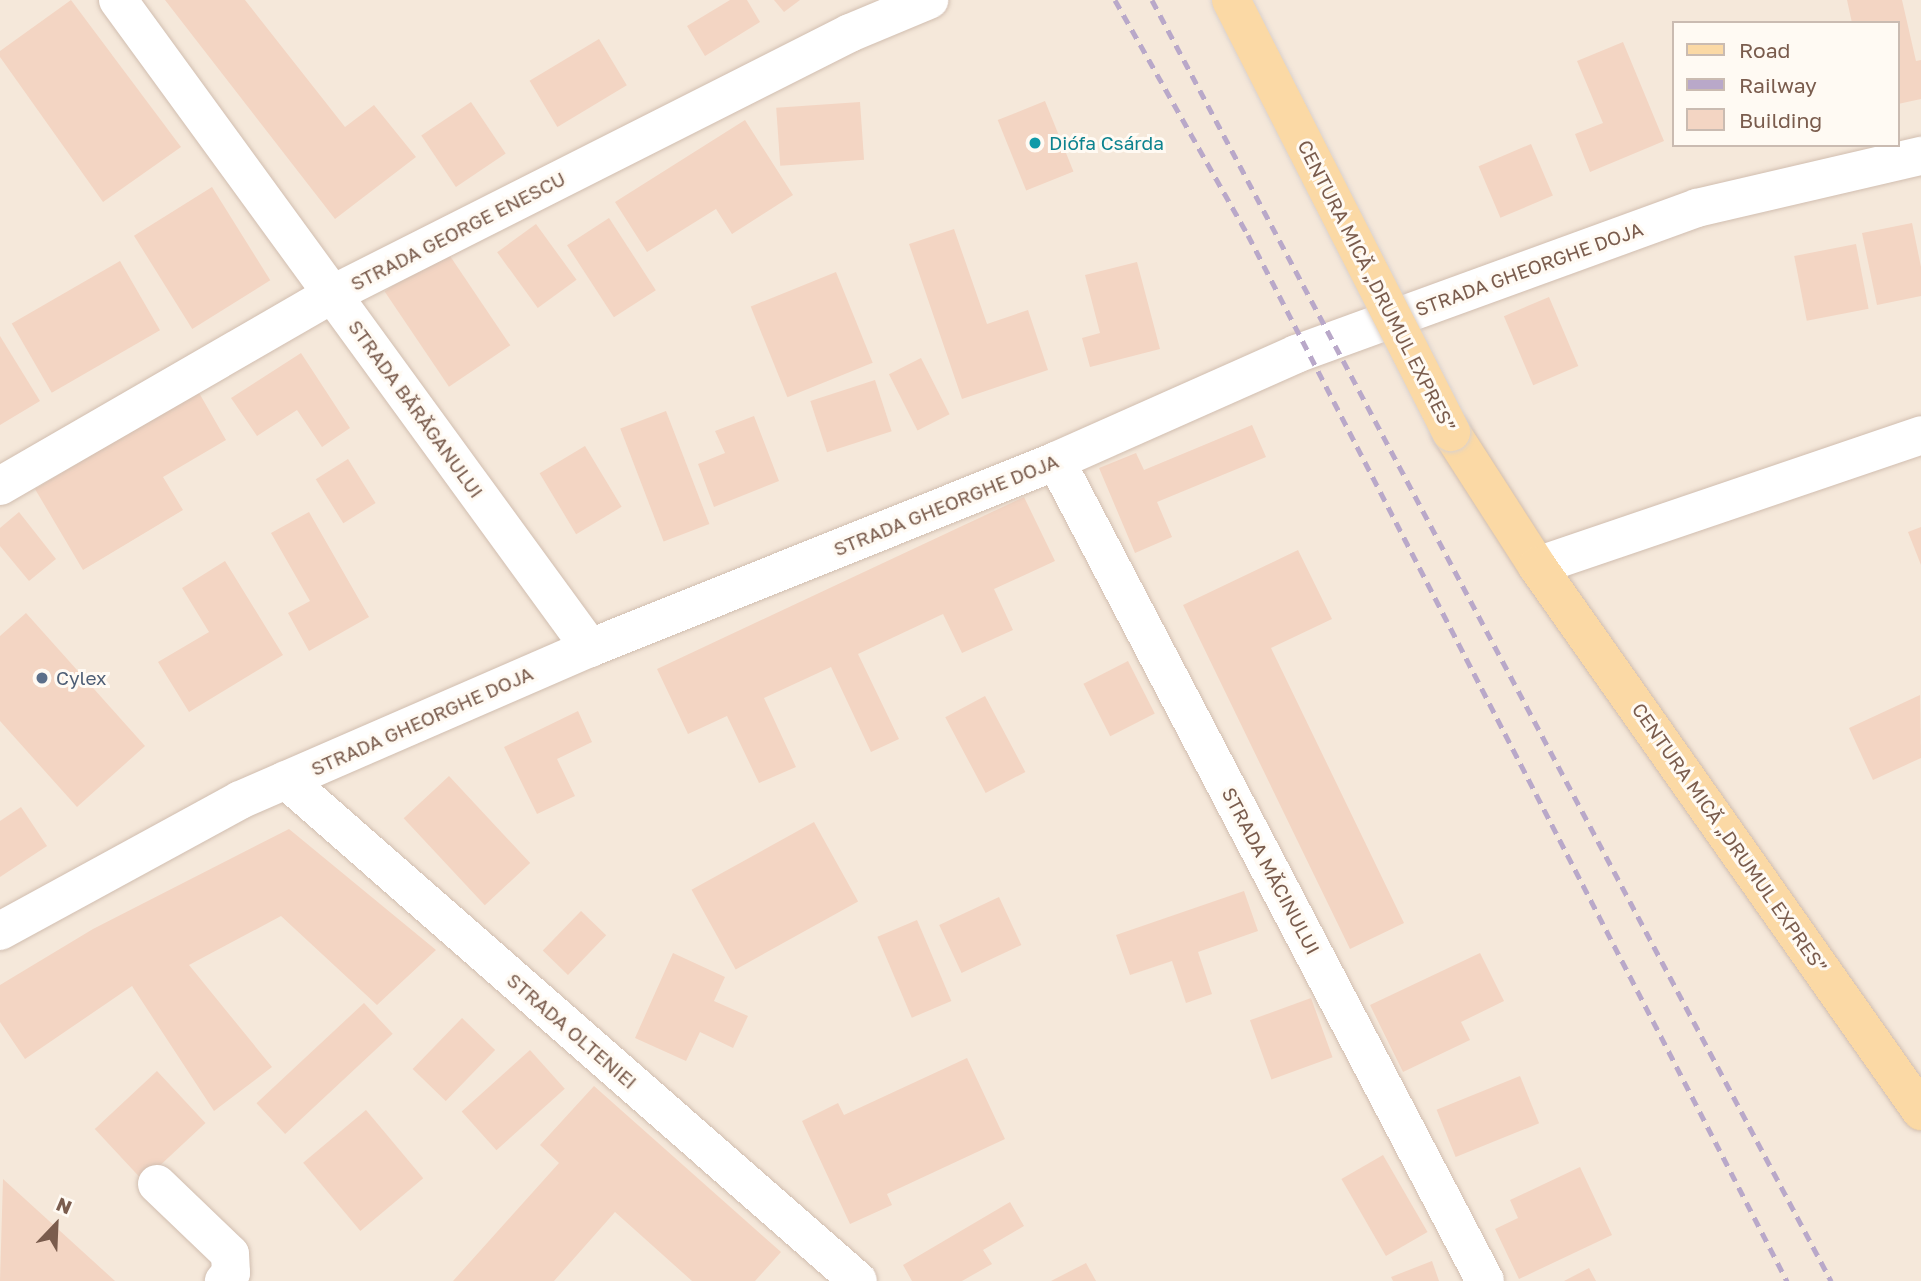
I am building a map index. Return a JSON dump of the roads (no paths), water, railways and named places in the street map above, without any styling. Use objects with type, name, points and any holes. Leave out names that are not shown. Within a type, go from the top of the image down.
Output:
[{"type":"main road","name":"CENTURA MICĂ „DRUMUL EXPRES”","points":[[1231,0],[1451,432],[1536,566],[1921,1111]]},
{"type":"street","name":"STRADA BĂRĂGANULUI","points":[[118,0],[590,648]]},
{"type":"street","name":"STRADA GEORGE ENESCU","points":[[0,486],[333,294],[850,33],[929,0]]},
{"type":"street","name":"STRADA GHEORGHE DOJA","points":[[0,931],[167,838],[286,780],[590,648],[1056,461],[1296,354],[1697,208],[1921,156]]},
{"type":"street","points":[[1536,566],[1921,435]]},
{"type":"street","name":"STRADA MĂCINULUI","points":[[1056,461],[1485,1281]]},
{"type":"street","name":"STRADA OLTENIEI","points":[[286,780],[858,1281]]},
{"type":"street","points":[[157,1184],[230,1254],[231,1273],[224,1281]]},
{"type":"railway","points":[[1115,0],[1248,235],[1787,1281]]},
{"type":"railway","points":[[1152,0],[1831,1281]]},
{"type":"place","name":"Diófa Csárda","points":[[1035,143]]},
{"type":"place","name":"Cylex","points":[[42,678]]}]
